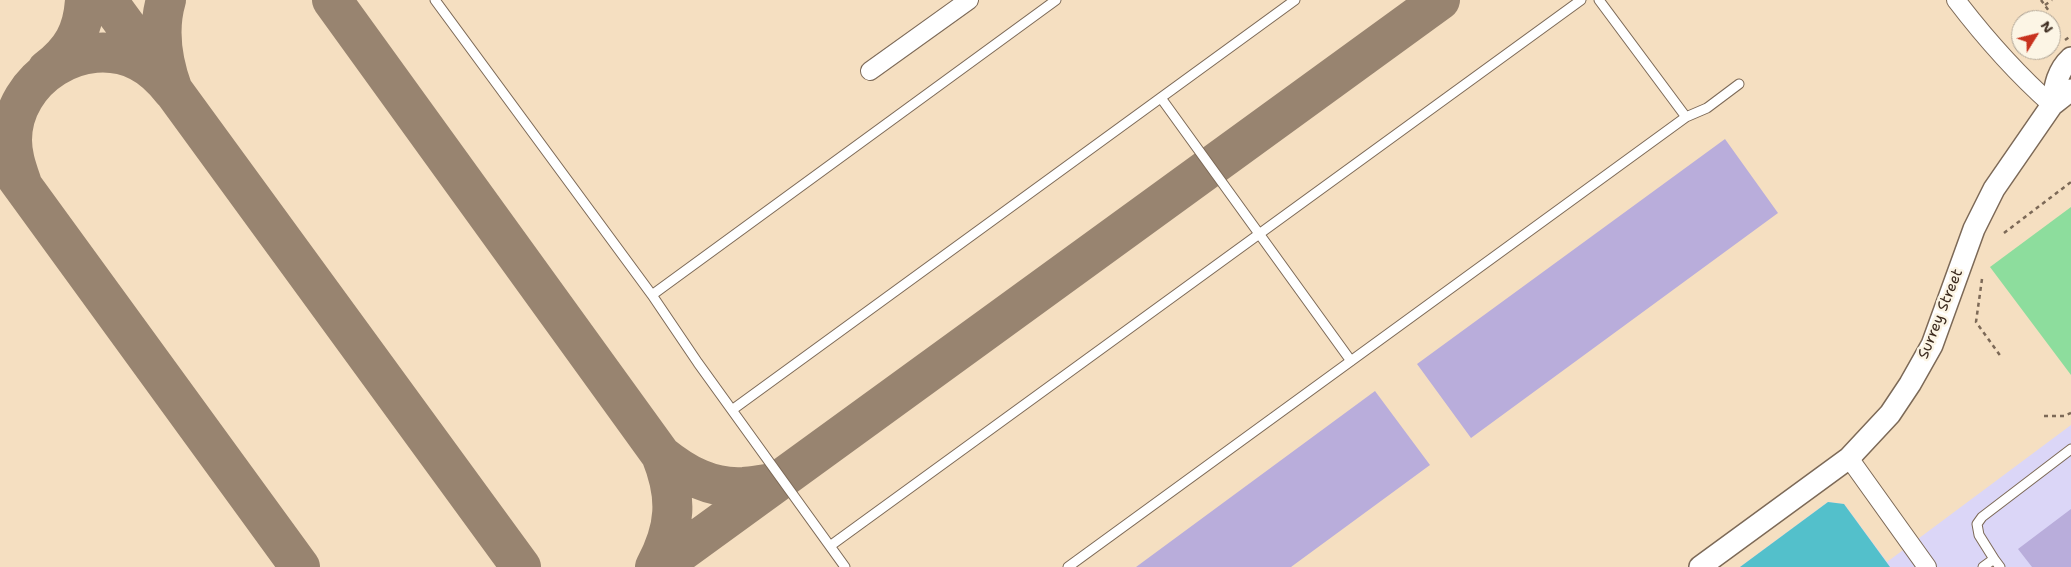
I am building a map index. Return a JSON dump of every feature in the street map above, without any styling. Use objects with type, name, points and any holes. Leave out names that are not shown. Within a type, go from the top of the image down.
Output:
[{"type":"street","points":[[870,72],[969,0]]},
{"type":"street","points":[[1956,0],[2004,58],[2026,82],[2052,105]]},
{"type":"street","name":"Surrey Street","points":[[2052,105],[2055,82],[2062,66],[2071,58]]},
{"type":"street","name":"Surrey Street","points":[[1700,567],[1849,458],[1890,414],[1928,352],[1945,314],[1974,229],[1994,189],[2052,105],[2071,90]]},
{"type":"street","points":[[1849,458],[1927,567]]},
{"type":"lane","points":[[435,0],[652,295],[845,567]]},
{"type":"lane","points":[[652,295],[1056,0]]},
{"type":"lane","points":[[732,410],[1295,0]]},
{"type":"lane","points":[[830,546],[1581,0]]},
{"type":"lane","points":[[1599,0],[1686,117]]},
{"type":"lane","points":[[1068,567],[1686,117],[1707,108],[1739,84]]},
{"type":"lane","points":[[1161,98],[1351,361]]},
{"type":"lane","points":[[2000,567],[1979,535],[1977,524],[1982,517],[2071,449]]},
{"type":"lane","points":[[1983,567],[1994,559]]},
{"type":"path","points":[[2041,0],[2048,10]]},
{"type":"path","points":[[2045,5],[2052,0]]},
{"type":"path","points":[[2004,233],[2071,182]]},
{"type":"path","points":[[1982,280],[1976,322],[2002,358]]},
{"type":"path","points":[[2044,416],[2064,416],[2071,413]]},
{"type":"shaded area","points":[[2071,425],[2071,567],[1740,567],[1828,502],[1844,504],[1887,562]]},
{"type":"green space","points":[[2071,207],[2071,375],[1990,267]]},
{"type":"water","points":[[1828,502],[1844,504],[1890,567],[1740,567]]},
{"type":"building","points":[[1725,139],[1778,213],[1471,438],[1417,364]]},
{"type":"building","points":[[1375,391],[1430,465],[1291,567],[1136,567]]},
{"type":"building","points":[[2071,509],[2071,567],[2032,567],[2018,549]]},
{"type":"taxiway","points":[[47,70],[63,56],[75,40],[82,22],[85,0]]},
{"type":"taxiway","points":[[107,0],[521,567]]},
{"type":"taxiway","points":[[22,184],[12,146],[15,118],[24,98],[37,80],[54,67],[74,57],[96,53],[117,54],[139,61],[149,67],[173,91],[166,68],[161,35],[166,0]]},
{"type":"taxiway","points":[[332,0],[661,455],[670,485],[672,512],[667,539],[655,567]]},
{"type":"taxiway","points":[[660,567],[1440,0]]},
{"type":"taxiway","points":[[0,155],[300,567]]},
{"type":"taxiway","points":[[661,455],[680,469],[699,479],[721,486],[744,487],[775,483]]}]
